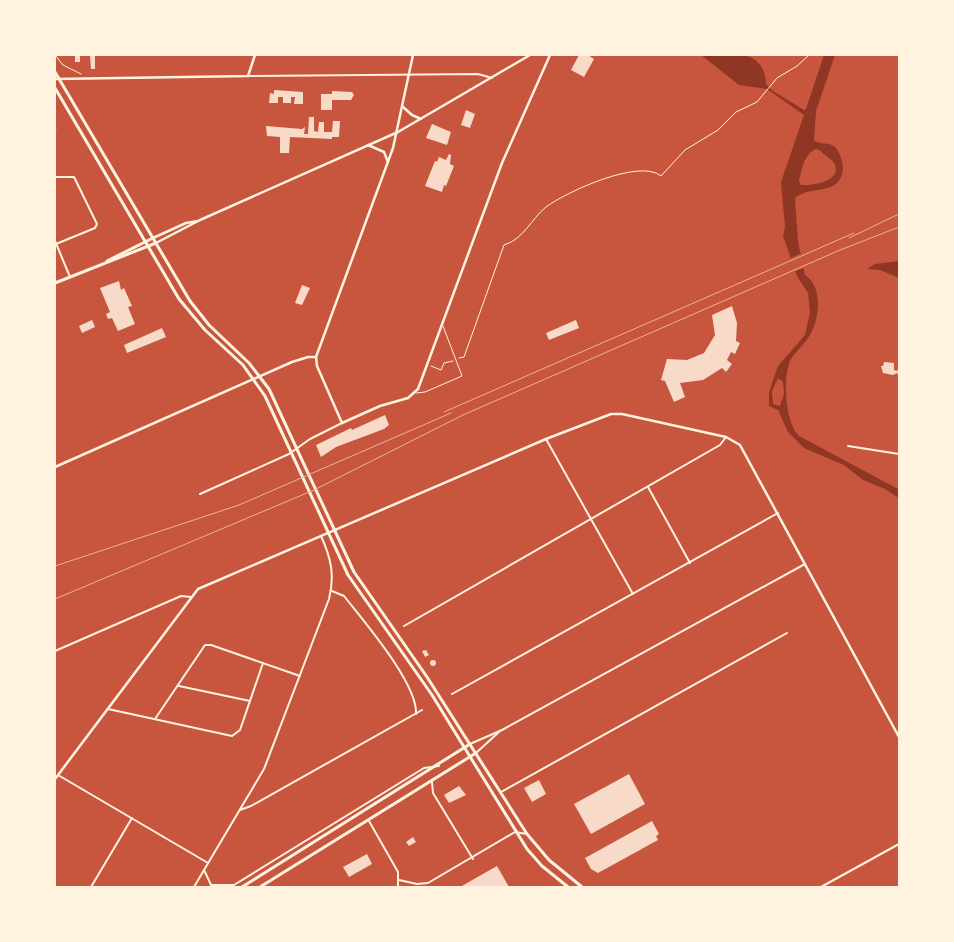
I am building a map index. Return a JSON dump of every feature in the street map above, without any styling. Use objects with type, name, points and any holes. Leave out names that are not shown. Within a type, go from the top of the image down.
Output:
[{"type":"main road","points":[[55,72],[190,301],[209,325],[249,363],[277,404],[354,572],[427,677],[526,834],[549,860],[582,887]]},
{"type":"main road","points":[[55,88],[179,299],[205,330],[243,365],[259,386],[274,412],[348,575],[432,695],[515,832],[534,858],[568,887]]},
{"type":"main road","points":[[104,263],[153,238]]},
{"type":"main road","points":[[55,283],[156,243]]},
{"type":"main road","points":[[242,887],[439,766],[470,744]]},
{"type":"main road","points":[[260,887],[476,754]]},
{"type":"street","points":[[248,76],[255,55]]},
{"type":"street","points":[[342,423],[317,365],[316,356],[398,132],[413,55]]},
{"type":"street","points":[[156,243],[200,220],[398,132],[530,55]]},
{"type":"street","points":[[200,494],[289,454],[310,439],[342,423],[380,406],[408,398],[416,393],[507,150],[550,55]]},
{"type":"street","points":[[55,79],[409,74],[478,74],[492,78]]},
{"type":"street","points":[[403,107],[412,116],[421,119]]},
{"type":"street","points":[[368,145],[384,152],[388,162]]},
{"type":"street","points":[[55,177],[74,177],[97,224],[95,228],[56,242],[70,277]]},
{"type":"street","points":[[153,238],[186,223],[200,220]]},
{"type":"street","points":[[55,467],[292,362],[308,356],[316,356]]},
{"type":"street","points":[[55,779],[191,597],[201,587],[546,439],[611,414],[622,414],[726,437],[734,440],[742,447],[899,737]]},
{"type":"street","points":[[404,626],[720,445],[726,437]]},
{"type":"street","points":[[546,439],[633,595]]},
{"type":"street","points":[[848,446],[899,454]]},
{"type":"street","points":[[648,487],[690,562]]},
{"type":"street","points":[[452,694],[778,514]]},
{"type":"street","points":[[194,887],[264,769],[331,591],[332,565],[321,536]]},
{"type":"street","points":[[470,744],[502,730],[805,564]]},
{"type":"street","points":[[331,591],[344,596],[399,670],[413,695],[416,714]]},
{"type":"street","points":[[55,651],[182,596],[191,597]]},
{"type":"street","points":[[500,792],[787,633]]},
{"type":"street","points":[[155,719],[205,645],[211,645],[300,676]]},
{"type":"street","points":[[108,708],[232,736],[240,730],[263,664]]},
{"type":"street","points":[[178,686],[250,701]]},
{"type":"street","points":[[239,810],[251,806],[422,710]]},
{"type":"street","points":[[476,754],[502,730]]},
{"type":"street","points":[[204,870],[212,886],[234,885],[424,768],[439,766]]},
{"type":"street","points":[[58,775],[208,863]]},
{"type":"street","points":[[432,782],[433,793],[473,859]]},
{"type":"street","points":[[91,887],[132,818]]},
{"type":"street","points":[[369,821],[398,872],[398,887]]},
{"type":"street","points":[[399,880],[417,884],[428,883],[473,859],[515,832],[526,834]]},
{"type":"street","points":[[821,887],[899,844]]},
{"type":"lane","points":[[416,393],[425,392],[462,376],[442,325]]},
{"type":"path","points":[[55,55],[63,65],[81,74]]},
{"type":"path","points":[[464,356],[504,245],[520,236],[541,211],[568,194],[605,178],[649,170],[661,176],[685,150],[718,130],[736,112],[758,102],[780,76],[798,66],[809,55]]},
{"type":"path","points":[[428,365],[441,370],[444,363],[446,364]]},
{"type":"shaded area","points":[[733,54],[752,58],[759,63],[764,72],[766,84],[773,91],[804,110],[806,109],[824,55],[835,55],[816,111],[814,140],[835,147],[841,157],[843,169],[841,178],[831,187],[802,194],[795,198],[798,242],[805,275],[815,289],[818,297],[818,307],[817,317],[811,334],[791,359],[788,367],[786,399],[794,429],[799,436],[898,489],[899,498],[885,489],[863,480],[844,465],[804,448],[788,432],[778,410],[769,406],[769,392],[778,366],[805,335],[810,312],[808,293],[797,276],[783,236],[785,227],[781,182],[804,115],[767,89],[739,85],[701,55]],"holes":[[[816,149],[834,163],[835,174],[831,178],[819,183],[801,185],[799,181],[804,162],[809,154]],[[778,378],[783,382],[784,394],[780,406],[773,404],[772,391]]]},
{"type":"shaded area","points":[[899,261],[899,278],[880,270],[867,269],[875,264]]},
{"type":"pier","points":[[802,253],[806,267],[794,272],[789,259]]},
{"type":"building","points":[[75,55],[80,55],[80,62],[75,62]]},
{"type":"building","points":[[90,55],[95,55],[95,69],[91,69]]},
{"type":"building","points":[[579,55],[588,55],[594,59],[584,77],[571,70]]},
{"type":"building","points":[[274,90],[303,92],[303,104],[294,104],[295,97],[291,97],[291,103],[283,103],[283,97],[278,97],[278,103],[269,103],[270,93],[274,94]]},
{"type":"building","points":[[332,91],[352,92],[354,95],[351,100],[332,100],[332,110],[321,110],[321,94],[332,94]]},
{"type":"building","points":[[466,110],[475,114],[470,128],[461,125]]},
{"type":"building","points":[[309,117],[314,117],[314,131],[318,132],[319,122],[324,122],[324,132],[332,132],[333,121],[340,121],[339,137],[332,137],[332,139],[290,137],[289,153],[280,153],[280,137],[267,136],[266,126],[302,129],[305,127],[304,134],[308,134]]},
{"type":"building","points":[[432,124],[451,132],[447,145],[426,138]]},
{"type":"building","points":[[449,154],[451,155],[450,164],[454,166],[442,192],[425,186],[435,161],[437,162],[439,157],[446,160]]},
{"type":"building","points":[[119,281],[121,290],[124,288],[132,306],[128,307],[135,324],[118,331],[112,318],[108,319],[106,314],[110,312],[100,288]]},
{"type":"building","points":[[302,285],[310,288],[302,305],[295,303]]},
{"type":"building","points":[[732,306],[737,323],[736,341],[740,343],[735,354],[731,352],[727,360],[732,364],[726,372],[722,368],[703,380],[680,383],[685,397],[674,402],[665,381],[661,380],[667,359],[687,360],[704,353],[715,335],[712,315]]},
{"type":"building","points":[[92,320],[95,327],[82,333],[79,326]]},
{"type":"building","points":[[576,320],[579,328],[549,340],[546,333]]},
{"type":"building","points":[[162,328],[166,337],[127,353],[124,345]]},
{"type":"building","points":[[884,362],[894,363],[894,370],[897,371],[899,367],[899,376],[897,373],[893,375],[883,373],[881,366],[883,366]]},
{"type":"building","points":[[385,415],[389,425],[384,429],[336,447],[321,457],[316,445],[351,428],[352,430]]},
{"type":"building","points":[[426,650],[429,655],[425,657],[422,651]]},
{"type":"building","points":[[433,660],[436,663],[433,666],[430,663]]},
{"type":"building","points":[[629,774],[645,804],[591,834],[574,804]]},
{"type":"building","points":[[539,780],[546,794],[532,802],[524,788]]},
{"type":"building","points":[[459,786],[466,795],[449,803],[444,795]]},
{"type":"building","points":[[652,821],[659,834],[656,836],[658,840],[598,873],[591,869],[585,858]]},
{"type":"building","points":[[413,837],[416,842],[409,846],[406,842]]},
{"type":"building","points":[[367,854],[372,864],[349,877],[343,867]]},
{"type":"building","points":[[497,866],[509,887],[460,887]]},
{"type":"railway","points":[[849,238],[899,214]]},
{"type":"railway","points":[[55,599],[314,490],[463,415],[840,250],[899,227]]},
{"type":"railway","points":[[444,412],[854,233]]},
{"type":"railway","points":[[55,566],[239,505],[451,413]]}]
